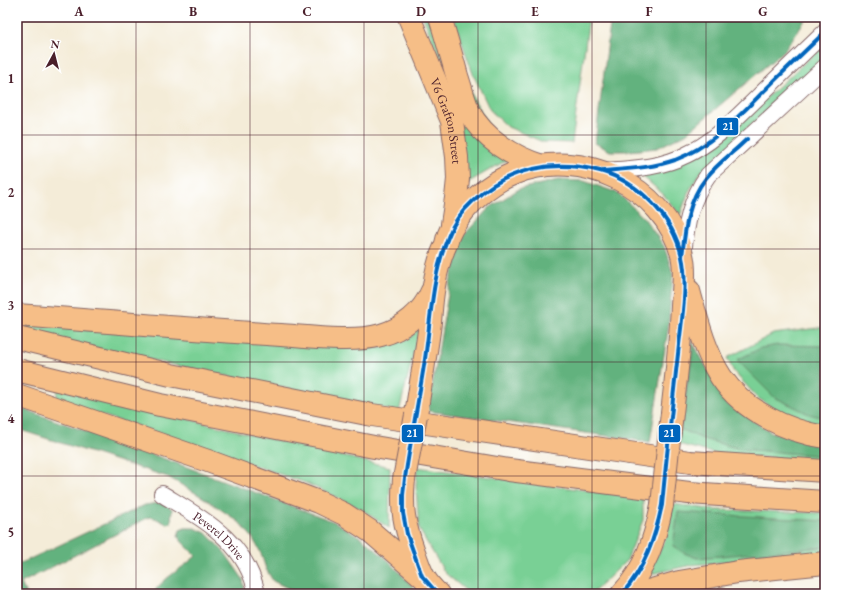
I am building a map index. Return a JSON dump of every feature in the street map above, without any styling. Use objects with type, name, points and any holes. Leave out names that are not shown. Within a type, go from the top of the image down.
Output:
[{"type":"highway","name":"V6 Grafton Street","points":[[409,17],[452,121],[457,157],[458,179],[451,229]]},
{"type":"highway","name":"V6 Grafton Street","points":[[440,17],[461,90],[469,112],[483,131],[506,150],[526,161],[542,166]]},
{"type":"highway","points":[[422,576],[407,534],[404,520],[403,495],[404,479],[416,415],[429,330],[434,286],[441,256],[451,229],[470,203],[488,188],[515,172],[560,164],[603,171],[629,184],[651,203],[671,228],[678,241],[698,323],[709,352],[721,377],[737,395],[757,412],[786,427],[825,437]]},
{"type":"highway","points":[[622,594],[635,579],[651,549],[657,530],[662,505],[681,327],[683,266]]},
{"type":"highway","points":[[17,315],[257,334],[361,339],[379,336],[402,326],[413,318],[423,306],[430,296],[434,286]]},
{"type":"highway","points":[[17,338],[171,375],[372,415],[690,462],[825,471]]},
{"type":"highway","points":[[17,370],[160,405],[374,447],[501,469],[689,493],[825,502]]},
{"type":"highway","points":[[17,395],[208,461],[319,502],[344,514],[370,531],[422,576],[438,594]]},
{"type":"highway","points":[[638,594],[679,582],[738,572],[825,563]]},
{"type":"street","points":[[603,171],[644,168],[685,156],[700,148],[723,130],[825,32]]},
{"type":"street","points":[[683,266],[685,233],[694,198],[700,186],[708,175],[825,67]]},
{"type":"street","name":"Peverel Drive","points":[[162,494],[209,523],[232,544],[244,560],[254,580],[257,594]]},
{"type":"green space","points":[[423,17],[436,17],[445,45],[507,160],[467,183],[448,82]]},
{"type":"green space","points":[[453,17],[589,17],[572,143],[543,142],[508,127],[490,110],[473,74]]},
{"type":"green space","points":[[611,17],[807,17],[785,50],[686,134],[657,148],[629,151],[610,151],[595,143]]},
{"type":"green space","points":[[825,44],[825,57],[700,173],[689,191],[680,215],[663,194],[641,175],[754,109]]},
{"type":"green space","points":[[558,180],[584,181],[618,193],[644,218],[664,246],[673,274],[668,330],[650,442],[428,411],[450,283],[463,236],[489,208],[519,189]]},
{"type":"green space","points":[[17,324],[380,348],[409,339],[420,327],[399,412],[17,332]]},
{"type":"green space","points":[[825,327],[825,427],[790,419],[758,398],[734,372],[727,358],[773,334]]},
{"type":"green space","points":[[692,341],[727,404],[771,432],[825,446],[825,461],[720,455],[678,444]]},
{"type":"green space","points":[[694,345],[727,404],[771,432],[825,446],[825,456],[740,449],[703,439],[680,429]]},
{"type":"green space","points":[[778,345],[825,346],[825,418],[809,414],[774,397],[737,360],[761,348]]},
{"type":"green space","points":[[58,388],[390,467],[389,528],[361,509],[306,483],[162,434],[56,401]]},
{"type":"green space","points":[[17,407],[165,459],[335,522],[362,538],[389,561],[420,594],[300,594],[273,581],[252,537],[239,522],[204,498],[168,477],[17,429]]},
{"type":"green space","points":[[417,467],[643,498],[643,520],[627,560],[596,590],[589,594],[470,594],[445,573],[419,529],[416,486]]},
{"type":"green space","points":[[159,503],[167,505],[172,509],[171,523],[167,524],[155,518],[149,517],[21,583],[26,594],[17,594],[17,565],[145,505]]},
{"type":"green space","points":[[673,504],[715,510],[825,513],[825,552],[692,565],[646,575],[667,535]]},
{"type":"green space","points":[[678,512],[825,521],[825,547],[697,558],[684,553],[673,546]]},
{"type":"green space","points":[[185,528],[195,528],[206,533],[225,553],[243,579],[245,594],[153,594],[161,583],[196,556],[178,536],[180,530]]},
{"type":"transit line","name":"21","points":[[603,171],[639,168],[666,163],[701,147],[735,120],[825,32]]},
{"type":"transit line","name":"21","points":[[682,257],[688,215],[695,196],[706,178],[716,167],[747,139]]},
{"type":"transit line","name":"21","points":[[438,594],[422,576],[407,534],[403,513],[403,495],[407,463],[425,359],[438,267],[452,227],[469,205],[486,190],[516,174],[532,169],[566,166],[583,167],[600,171],[628,183],[641,192],[652,203],[671,228],[677,242],[684,267],[683,312],[662,505],[648,552],[637,574],[622,594]]}]
